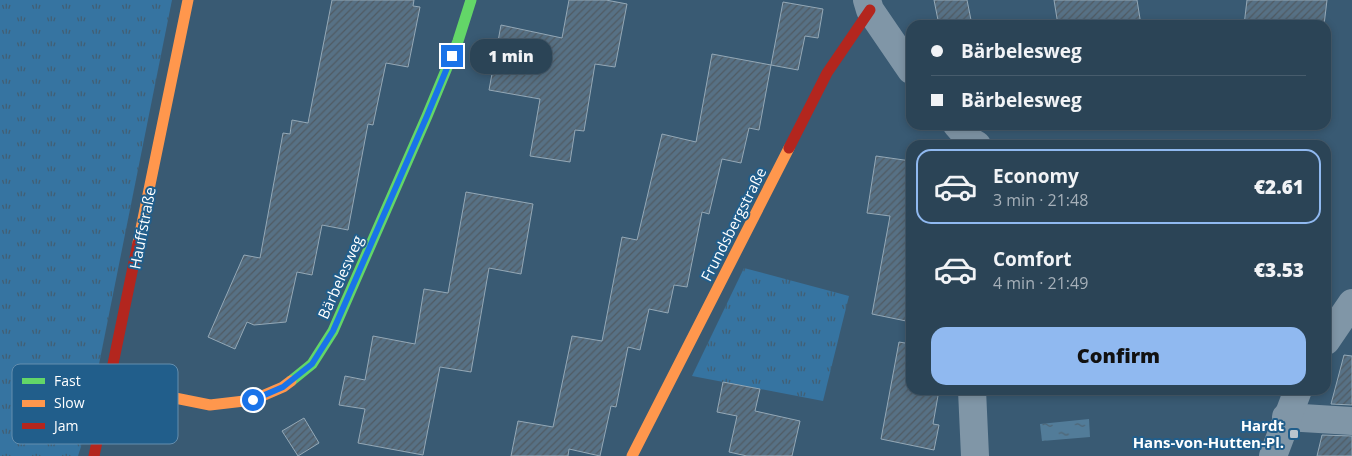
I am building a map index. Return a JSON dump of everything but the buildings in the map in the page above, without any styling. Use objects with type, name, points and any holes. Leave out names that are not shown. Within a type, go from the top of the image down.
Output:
[{"type":"street","name":"Hauffstraße","points":[[114,364],[188,0]]},
{"type":"street","name":"Bärbelesweg","points":[[178,399],[210,406],[253,400],[283,387],[312,364],[333,331],[427,116],[458,41],[471,0]]},
{"type":"street","points":[[868,5],[906,62]]},
{"type":"street","name":"Frundsbergstraße","points":[[632,456],[827,73],[868,5]]},
{"type":"street","points":[[1331,334],[1352,303]]},
{"type":"street","points":[[972,395],[975,456]]},
{"type":"street","points":[[1273,456],[1296,395]]},
{"type":"street","points":[[1286,417],[1352,421]]},
{"type":"green space","points":[[0,0],[172,0],[99,364],[12,364],[12,444],[82,444],[78,456],[0,456]]},
{"type":"green space","points":[[744,268],[849,296],[823,401],[692,376]]},
{"type":"water","points":[[1089,419],[1090,437],[1042,441],[1040,424]]},
{"type":"traffic: fast","points":[[291,381],[312,364],[333,331],[427,116],[458,41],[471,0]]},
{"type":"traffic: slow","points":[[138,243],[188,0]]},
{"type":"traffic: slow","points":[[632,456],[789,148]]},
{"type":"traffic: slow","points":[[178,399],[210,405],[253,400],[283,387],[291,381]]},
{"type":"traffic: jam","points":[[789,148],[827,73],[870,10]]},
{"type":"traffic: jam","points":[[113,364],[138,243]]},
{"type":"traffic: jam","points":[[94,456],[96,444]]},
{"type":"place","name":"Hardt Hans-von-Hutten-Pl.","points":[[1294,434]]},
{"type":"route","points":[[253,400],[283,387],[312,364],[333,331],[452,56]]}]
